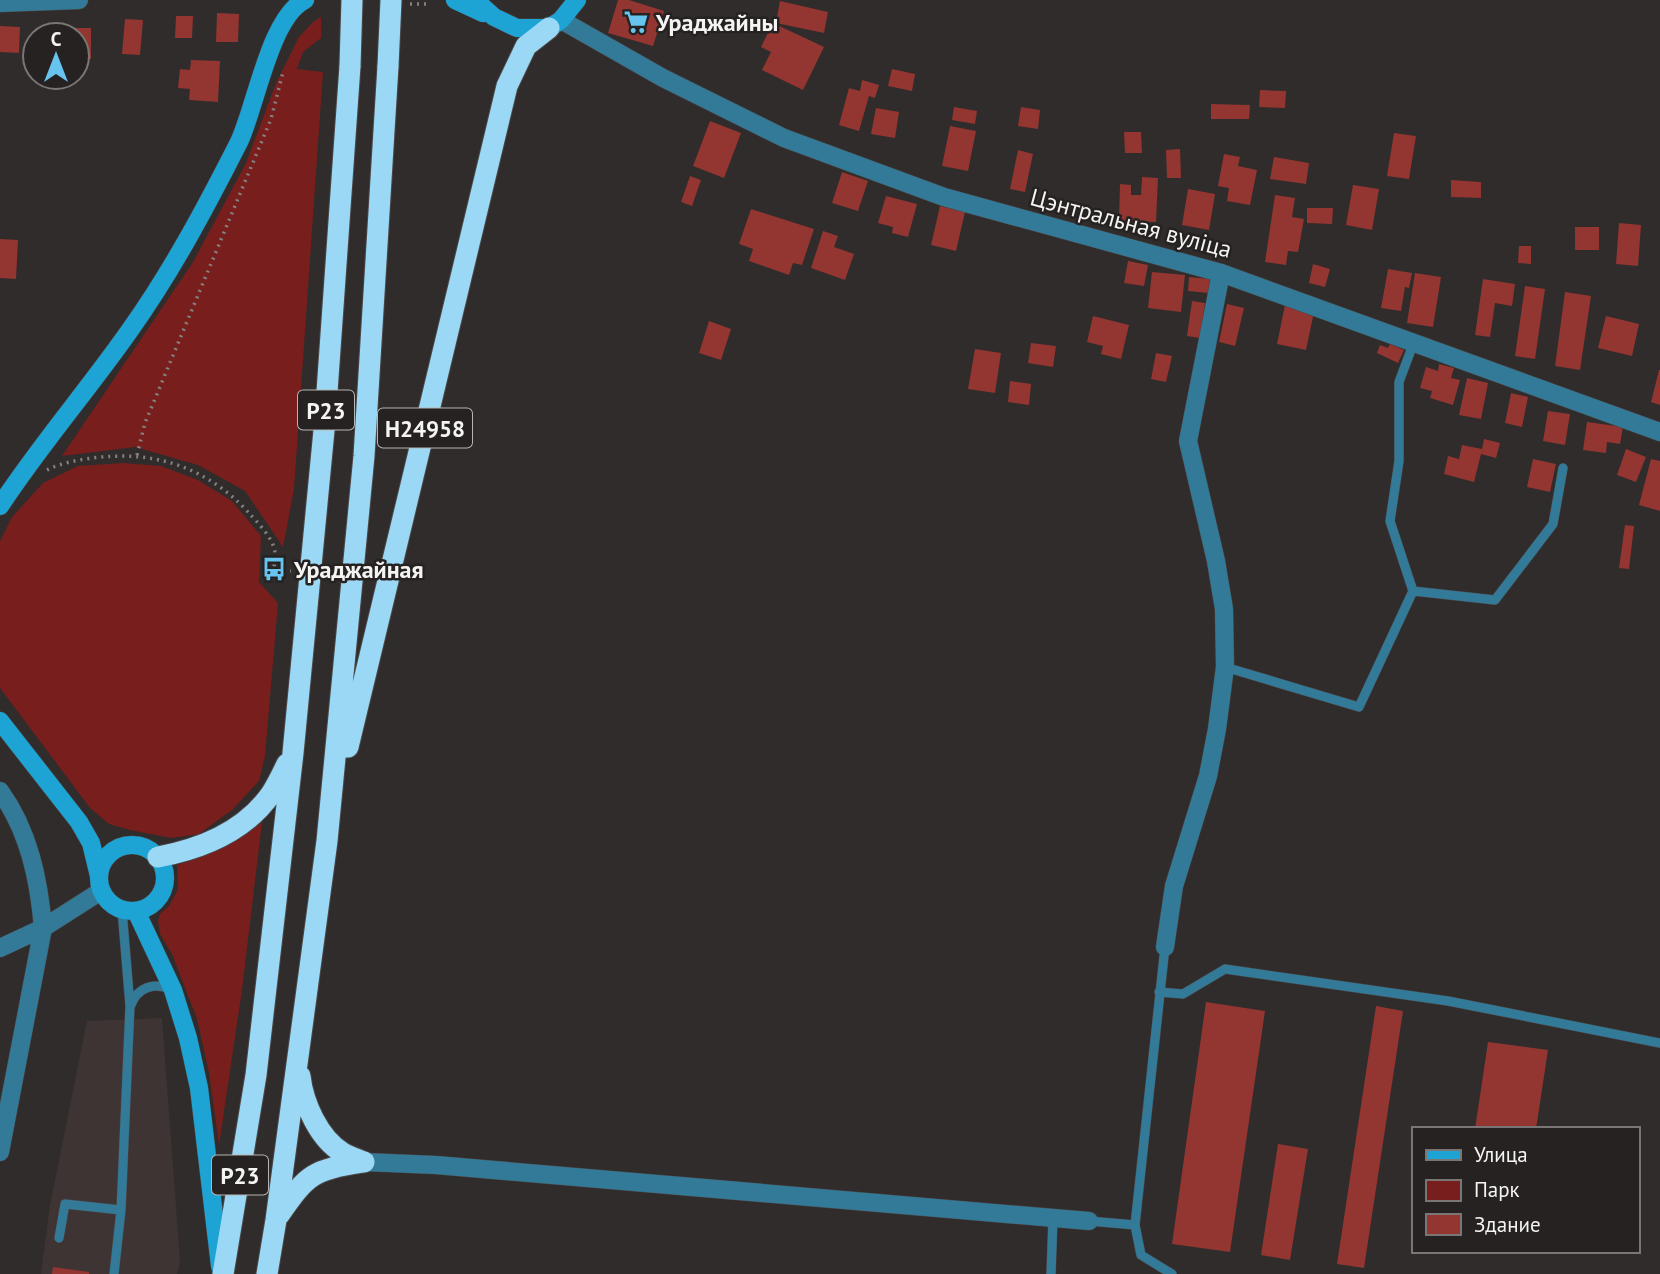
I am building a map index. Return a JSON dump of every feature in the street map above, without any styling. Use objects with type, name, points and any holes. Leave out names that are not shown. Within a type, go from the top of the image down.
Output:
[{"type":"highway","name":"Р23","points":[[222,1274],[256,1075],[293,753],[326,407],[350,66],[352,0]]},
{"type":"highway","name":"Р23","points":[[267,1274],[327,841],[364,456],[388,66],[399,2]]},
{"type":"highway","name":"Н24958","points":[[327,841],[357,705],[507,86],[526,46],[555,24]]},
{"type":"highway","points":[[158,857],[187,852],[230,832],[250,819],[272,793],[293,753]]},
{"type":"highway","points":[[299,1053],[300,1081],[316,1122],[328,1140],[343,1153],[364,1162]]},
{"type":"highway","points":[[276,1220],[301,1184],[317,1172],[335,1166],[364,1162]]},
{"type":"street","points":[[0,3],[79,0]]},
{"type":"street","points":[[455,0],[517,28],[555,24]]},
{"type":"street","points":[[475,0],[494,16]]},
{"type":"street","name":"Н24958","points":[[555,24],[577,0]]},
{"type":"street","points":[[0,506],[130,330],[177,260],[241,136],[271,51],[296,2]]},
{"type":"street","name":"Цэнтральная вуліца","points":[[555,24],[598,42],[663,78],[784,138],[919,188],[957,201],[1221,272],[1660,432]]},
{"type":"street","points":[[1166,947],[1174,886],[1208,776],[1225,667],[1224,609],[1216,561],[1188,441],[1221,272]]},
{"type":"street","points":[[0,721],[79,822],[91,843],[106,899],[129,910],[173,990],[188,1038],[199,1088],[222,1274]]},
{"type":"street","points":[[0,792],[21,831],[33,861],[43,928],[0,1152]]},
{"type":"street","points":[[79,822],[105,839],[127,846],[138,846],[158,857],[165,876],[164,886],[154,903],[129,910]]},
{"type":"street","points":[[0,948],[43,928],[100,884],[102,865],[107,856],[127,846]]},
{"type":"street","points":[[364,1162],[436,1165],[1090,1221]]},
{"type":"lane","points":[[1225,667],[1359,707],[1413,591],[1390,521],[1399,461],[1399,382],[1414,342]]},
{"type":"lane","points":[[1413,591],[1495,600],[1553,524],[1563,468]]},
{"type":"lane","points":[[114,1274],[121,1210],[130,1006],[129,910]]},
{"type":"lane","points":[[1166,947],[1135,1225],[1141,1255],[1172,1274]]},
{"type":"lane","points":[[1159,992],[1183,994],[1225,969],[1448,1001],[1660,1043]]},
{"type":"lane","points":[[130,1006],[135,994],[148,986],[161,985],[173,990]]},
{"type":"lane","points":[[59,1238],[65,1204],[121,1210]]},
{"type":"lane","points":[[1051,1274],[1054,1218]]},
{"type":"lane","points":[[1090,1221],[1135,1225]]},
{"type":"path","points":[[399,2],[430,4]]},
{"type":"path","points":[[137,455],[145,424],[271,119],[284,71]]},
{"type":"path","points":[[22,473],[31,478],[56,466],[75,461],[137,455],[186,467],[233,496],[268,535],[276,552],[274,569],[311,572]]},
{"type":"shaded area","points":[[162,1018],[180,1261],[177,1274],[41,1274],[50,1205],[87,1021]]},
{"type":"green space","points":[[321,17],[321,38],[303,52],[297,69],[323,72],[294,489],[283,547],[245,491],[198,465],[135,447],[62,456],[193,262],[246,163],[276,83],[299,37]]},
{"type":"green space","points":[[123,463],[161,466],[198,480],[232,501],[261,536],[259,582],[278,603],[265,756],[259,781],[232,810],[199,834],[171,838],[109,824],[90,808],[0,688],[0,541],[12,517],[43,483],[78,466]]},
{"type":"green space","points":[[262,822],[242,990],[219,1145],[209,1073],[197,1019],[172,954],[160,934],[158,921],[178,889],[177,865],[221,847]]},
{"type":"building","name":"Ураджайны","points":[[618,0],[629,0],[664,11],[653,46],[608,33]]},
{"type":"building","points":[[780,1],[828,12],[824,33],[776,23]]},
{"type":"building","points":[[217,13],[239,14],[238,42],[216,42]]},
{"type":"building","points":[[176,16],[193,16],[192,38],[175,38]]},
{"type":"building","points":[[125,19],[143,20],[140,55],[122,54]]},
{"type":"building","points":[[773,23],[824,47],[803,90],[762,70],[771,52],[761,47]]},
{"type":"building","points":[[0,26],[20,27],[19,53],[0,52]]},
{"type":"building","points":[[191,60],[220,61],[218,102],[189,100],[190,89],[178,88],[180,69],[190,70]]},
{"type":"building","points":[[892,69],[915,74],[912,91],[888,86]]},
{"type":"building","points":[[862,80],[879,85],[875,98],[869,96],[859,131],[839,125],[849,88],[860,91]]},
{"type":"building","points":[[1260,90],[1286,91],[1285,108],[1259,107]]},
{"type":"building","points":[[1211,104],[1250,105],[1249,119],[1211,119]]},
{"type":"building","points":[[954,107],[977,111],[975,124],[952,120]]},
{"type":"building","points":[[1021,107],[1040,110],[1038,129],[1018,126]]},
{"type":"building","points":[[876,108],[899,112],[895,138],[871,134]]},
{"type":"building","points":[[710,121],[741,133],[724,178],[693,166]]},
{"type":"building","points":[[950,126],[976,131],[968,171],[942,166]]},
{"type":"building","points":[[1124,132],[1141,132],[1142,153],[1125,153]]},
{"type":"building","points":[[1394,133],[1416,136],[1409,179],[1387,176]]},
{"type":"building","points":[[1180,149],[1181,178],[1167,178],[1166,150]]},
{"type":"building","points":[[1018,150],[1033,154],[1025,192],[1010,189]]},
{"type":"building","points":[[1224,154],[1240,157],[1238,166],[1257,170],[1250,205],[1227,201],[1229,188],[1218,186]]},
{"type":"building","points":[[1274,157],[1309,163],[1306,184],[1270,179]]},
{"type":"building","points":[[842,172],[868,181],[858,211],[832,203]]},
{"type":"building","points":[[690,176],[701,180],[692,206],[681,202]]},
{"type":"building","points":[[1142,177],[1158,178],[1156,222],[1119,221],[1120,184],[1131,185],[1131,195],[1141,195]]},
{"type":"building","points":[[1451,180],[1481,182],[1481,198],[1451,197]]},
{"type":"building","points":[[1353,185],[1379,189],[1372,230],[1346,225]]},
{"type":"building","points":[[1188,189],[1215,194],[1209,230],[1182,225]]},
{"type":"building","points":[[1275,195],[1295,198],[1292,217],[1304,219],[1298,252],[1288,251],[1286,265],[1265,262]]},
{"type":"building","points":[[886,196],[917,204],[908,237],[892,233],[893,227],[878,223]]},
{"type":"building","points":[[940,206],[965,212],[956,251],[931,245]]},
{"type":"building","points":[[1307,208],[1333,208],[1332,224],[1307,223]]},
{"type":"building","points":[[751,209],[814,229],[802,265],[793,263],[789,275],[749,261],[753,249],[739,244]]},
{"type":"building","points":[[1619,223],[1641,225],[1638,266],[1616,264]]},
{"type":"building","points":[[1575,227],[1599,227],[1599,250],[1575,250]]},
{"type":"building","points":[[823,231],[838,236],[834,247],[854,254],[845,280],[811,268]]},
{"type":"building","points":[[0,239],[18,240],[16,279],[0,278]]},
{"type":"building","points":[[1519,246],[1531,246],[1531,264],[1518,263]]},
{"type":"building","points":[[1128,261],[1148,265],[1144,286],[1124,283]]},
{"type":"building","points":[[1313,264],[1330,269],[1325,287],[1309,283]]},
{"type":"building","points":[[1388,269],[1412,273],[1409,288],[1405,287],[1401,311],[1381,308]]},
{"type":"building","points":[[1152,272],[1185,275],[1181,312],[1148,308]]},
{"type":"building","points":[[1415,273],[1441,277],[1433,327],[1407,323]]},
{"type":"building","points":[[1189,277],[1210,279],[1208,293],[1188,291]]},
{"type":"building","points":[[1483,279],[1515,284],[1512,306],[1495,303],[1490,337],[1475,335]]},
{"type":"building","points":[[1525,286],[1545,289],[1535,359],[1515,356]]},
{"type":"building","points":[[1565,292],[1591,296],[1580,370],[1555,366]]},
{"type":"building","points":[[1192,301],[1205,303],[1200,338],[1187,336]]},
{"type":"building","points":[[1227,304],[1244,308],[1235,346],[1219,342]]},
{"type":"building","points":[[1285,305],[1314,312],[1306,350],[1277,344]]},
{"type":"building","points":[[1093,316],[1129,325],[1121,359],[1101,354],[1103,346],[1087,342]]},
{"type":"building","points":[[1606,316],[1639,324],[1632,356],[1598,348]]},
{"type":"building","points":[[709,321],[731,329],[721,360],[699,353]]},
{"type":"building","points":[[1031,343],[1056,346],[1053,367],[1028,363]]},
{"type":"building","points":[[1390,344],[1404,350],[1398,363],[1377,353],[1380,345],[1388,348]]},
{"type":"building","points":[[975,349],[1001,353],[995,393],[968,389]]},
{"type":"building","points":[[1156,353],[1172,356],[1166,382],[1151,379]]},
{"type":"building","points":[[1439,364],[1454,368],[1451,378],[1460,380],[1453,405],[1430,398],[1432,391],[1420,388],[1426,367],[1438,371]]},
{"type":"building","points":[[1660,370],[1660,405],[1651,402]]},
{"type":"building","points":[[1467,378],[1488,383],[1481,419],[1459,415]]},
{"type":"building","points":[[1010,381],[1031,384],[1029,405],[1008,402]]},
{"type":"building","points":[[1511,393],[1528,397],[1522,427],[1505,423]]},
{"type":"building","points":[[1548,411],[1570,414],[1565,445],[1543,441]]},
{"type":"building","points":[[1587,422],[1623,427],[1620,444],[1607,442],[1606,453],[1583,450]]},
{"type":"building","points":[[1484,439],[1500,443],[1496,458],[1481,454],[1474,482],[1444,474],[1448,456],[1459,459],[1462,445],[1482,449]]},
{"type":"building","points":[[1626,449],[1646,457],[1636,482],[1617,475]]},
{"type":"building","points":[[1533,459],[1556,464],[1550,492],[1527,487]]},
{"type":"building","points":[[1651,459],[1660,461],[1660,511],[1639,505]]},
{"type":"building","points":[[1625,525],[1634,526],[1629,569],[1619,568]]},
{"type":"building","points":[[1206,1002],[1265,1011],[1230,1252],[1172,1244]]},
{"type":"building","points":[[1376,1006],[1403,1011],[1364,1268],[1337,1264]]},
{"type":"building","points":[[1488,1042],[1548,1050],[1536,1127],[1475,1127]]},
{"type":"building","points":[[1278,1144],[1308,1149],[1290,1260],[1261,1255]]},
{"type":"building","points":[[53,1267],[89,1272],[89,1274],[52,1274]]},
{"type":"place","name":"Ураджайны","points":[[636,22]]},
{"type":"place","name":"Ураджайная","points":[[274,569]]}]
